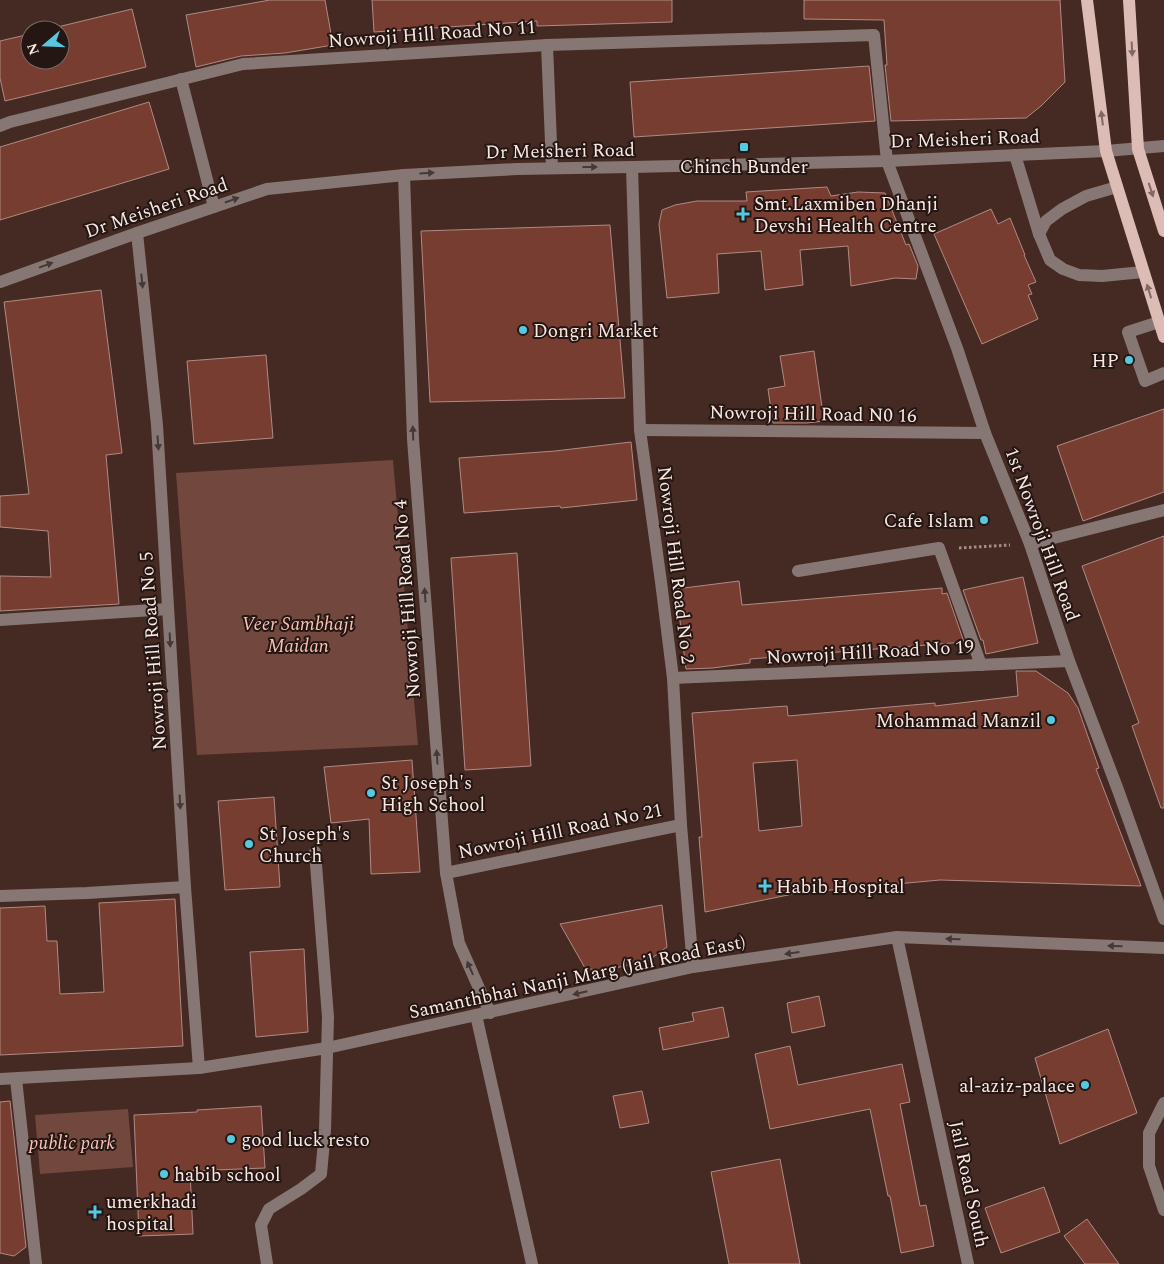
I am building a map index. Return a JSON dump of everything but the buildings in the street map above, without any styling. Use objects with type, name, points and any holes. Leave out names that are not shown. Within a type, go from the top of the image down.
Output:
[{"type":"main road","points":[[1087,0],[1106,151],[1164,337]]},
{"type":"main road","points":[[1129,0],[1138,148],[1164,231]]},
{"type":"street","name":"Nowroji Hill Road No 11","points":[[0,126],[243,64],[547,45],[874,35]]},
{"type":"street","name":"1st Nowroji Hill Road","points":[[874,35],[888,161],[957,348],[984,433],[1030,544],[1069,661],[1164,919]]},
{"type":"street","points":[[547,45],[552,167]]},
{"type":"street","points":[[181,79],[214,207]]},
{"type":"street","name":"Dr Meisheri Road","points":[[0,282],[267,189],[404,175],[552,167],[888,161],[1106,151],[1164,146]]},
{"type":"street","points":[[1016,155],[1039,234],[1050,260],[1063,269],[1079,275],[1102,276],[1143,272]]},
{"type":"street","name":"Nowroji Hill Road No 2","points":[[632,167],[640,430],[673,678],[681,825],[693,967]]},
{"type":"street","name":"Nowroji Hill Road No 4","points":[[404,175],[413,439],[446,873],[458,943],[490,1013]]},
{"type":"street","points":[[1039,234],[1046,221],[1062,209],[1086,196],[1117,187]]},
{"type":"street","name":"Nowroji Hill Road No 5","points":[[137,233],[157,424],[185,887],[199,1068]]},
{"type":"street","points":[[1159,322],[1128,332],[1145,381],[1164,373]]},
{"type":"street","name":"Nowroji Hill Road N0 16","points":[[640,430],[984,433]]},
{"type":"street","points":[[1030,544],[1164,510]]},
{"type":"street","points":[[798,571],[938,548],[981,665]]},
{"type":"street","points":[[0,620],[168,609]]},
{"type":"street","name":"Nowroji Hill Road No 19","points":[[673,678],[1069,661]]},
{"type":"street","name":"Nowroji Hill Road No 21","points":[[446,873],[681,825]]},
{"type":"street","points":[[267,1264],[261,1225],[269,1209],[301,1189],[320,1174],[325,1130],[328,1017],[315,852]]},
{"type":"street","points":[[0,896],[185,887]]},
{"type":"street","name":"Samanthbhai Nanji Marg (Jail Road East)","points":[[0,1079],[199,1068],[326,1048],[693,967],[897,937],[1164,948]]},
{"type":"street","name":"Jail Road South","points":[[897,937],[968,1264]]},
{"type":"street","points":[[476,1015],[532,1264]]},
{"type":"street","points":[[16,1079],[36,1264]]},
{"type":"street","points":[[1164,1103],[1149,1132],[1149,1166],[1164,1210]]},
{"type":"path","points":[[938,548],[1030,544]]},
{"type":"green space","name":"Veer Sambhaji Maidan","points":[[393,460],[418,745],[197,755],[176,473]]},
{"type":"green space","name":"public park","points":[[128,1109],[133,1167],[40,1174],[35,1115]]},
{"type":"place","name":"Chinch Bunder","points":[[744,147]]},
{"type":"place","name":"Smt.Laxmiben Dhanji Devshi Health Centre","points":[[743,214]]},
{"type":"place","name":"Dongri Market","points":[[523,330]]},
{"type":"place","name":"HP","points":[[1129,360]]},
{"type":"place","name":"Cafe Islam","points":[[984,520]]},
{"type":"place","name":"Mohammad Manzil","points":[[1051,720]]},
{"type":"place","name":"St Joseph's High School","points":[[371,793]]},
{"type":"place","name":"St Joseph's Church","points":[[249,844]]},
{"type":"place","name":"Habib Hospital","points":[[765,886]]},
{"type":"place","name":"al-aziz-palace","points":[[1085,1085]]},
{"type":"place","name":"good luck resto","points":[[231,1139]]},
{"type":"place","name":"habib school","points":[[164,1174]]},
{"type":"place","name":"umerkhadi hospital","points":[[95,1212]]}]
